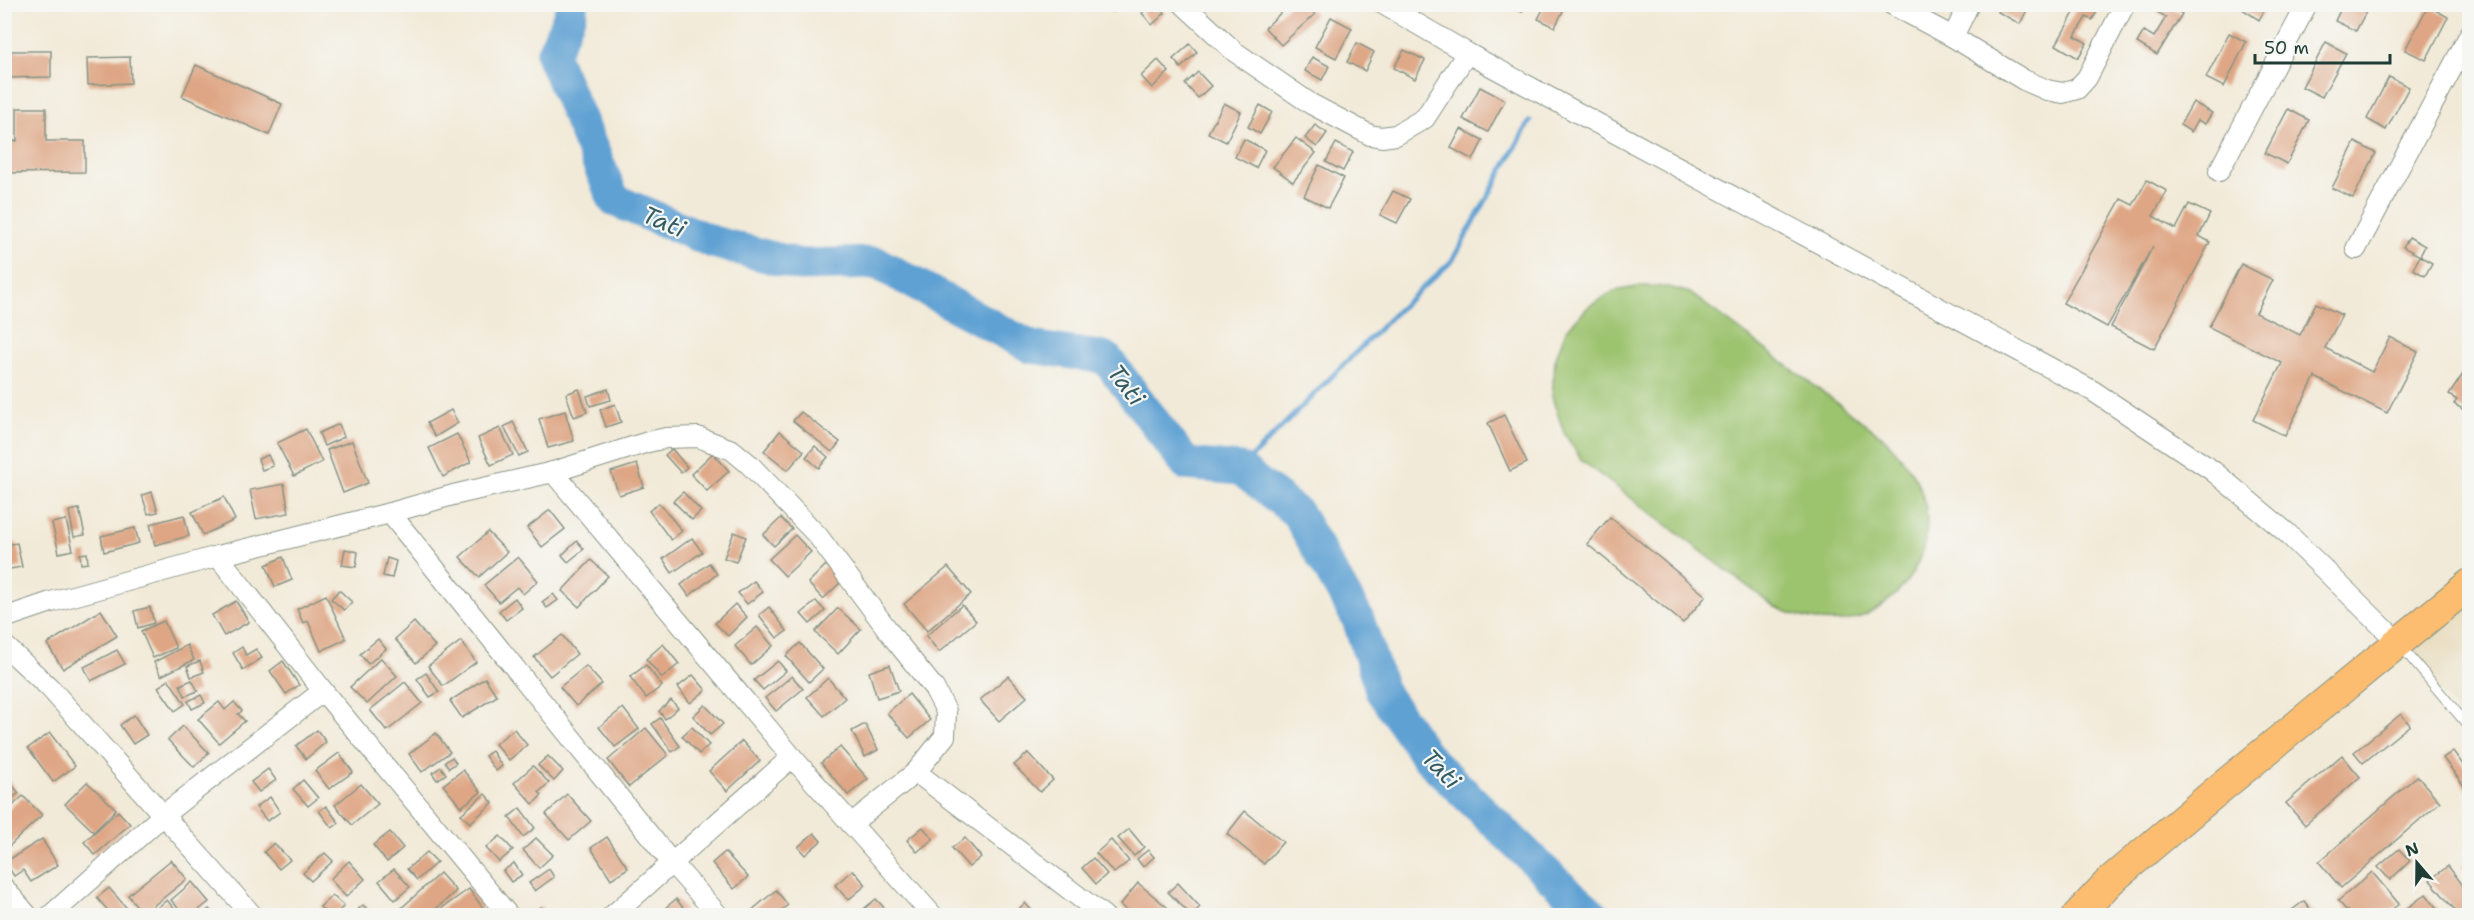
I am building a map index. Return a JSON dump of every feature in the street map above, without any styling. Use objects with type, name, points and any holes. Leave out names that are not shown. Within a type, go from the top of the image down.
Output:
[{"type":"main road","points":[[2077,915],[2110,881],[2469,584]]},
{"type":"street","points":[[1182,4],[1235,52],[1311,104],[1370,135],[1382,137],[1396,135],[1425,118],[1467,53]]},
{"type":"street","points":[[1383,4],[1467,53],[2093,391],[2213,471],[2254,505],[2287,533],[2398,644]]},
{"type":"street","points":[[1891,4],[1953,37],[2024,80],[2047,90],[2063,93],[2077,89],[2087,78],[2125,4]]},
{"type":"street","points":[[1953,37],[1969,4]]},
{"type":"street","points":[[2219,171],[2307,4]]},
{"type":"street","points":[[2356,249],[2469,34]]},
{"type":"street","points":[[4,618],[51,602],[218,556],[453,495],[553,472],[648,442],[682,436],[698,437],[732,450],[749,464],[818,536],[941,700],[946,711],[945,736],[916,772],[851,824]]},
{"type":"street","points":[[553,472],[792,757],[933,915]]},
{"type":"street","points":[[390,513],[672,863],[719,915]]},
{"type":"street","points":[[218,556],[323,691],[509,915]]},
{"type":"street","points":[[4,645],[50,688],[162,816],[253,915]]},
{"type":"street","points":[[50,915],[162,816],[323,691]]},
{"type":"street","points":[[612,915],[792,757]]},
{"type":"street","points":[[916,772],[1104,915]]},
{"type":"street","points":[[4,888],[28,915]]},
{"type":"lane","points":[[2398,644],[2469,728]]},
{"type":"shaded area","points":[[2469,584],[2469,728],[2399,643]]},
{"type":"green space","points":[[1642,286],[1669,287],[1690,293],[1883,437],[1904,461],[1916,479],[1924,499],[1927,528],[1924,546],[1908,579],[1883,605],[1867,614],[1840,621],[1821,621],[1802,617],[1775,607],[1582,461],[1564,433],[1552,397],[1555,360],[1566,330],[1589,306],[1614,291]]},
{"type":"building","points":[[1106,4],[1121,4],[1113,12]]},
{"type":"building","points":[[1151,4],[1158,4],[1165,13],[1152,25],[1142,13]]},
{"type":"building","points":[[1290,4],[1306,4],[1315,14],[1281,45],[1265,28]]},
{"type":"building","points":[[1508,4],[1526,4],[1522,12]]},
{"type":"building","points":[[1546,4],[1555,4],[1564,9],[1555,27],[1538,19]]},
{"type":"building","points":[[2002,4],[2030,4],[2020,24],[1998,12]]},
{"type":"building","points":[[2079,4],[2088,4],[2098,10],[2092,20],[2086,17],[2075,36],[2087,43],[2078,58],[2056,45]]},
{"type":"building","points":[[2161,4],[2167,4],[2182,14],[2157,55],[2137,43],[2144,31],[2154,37],[2166,17],[2157,12]]},
{"type":"building","points":[[2240,4],[2268,4],[2259,20],[2239,7]]},
{"type":"building","points":[[2343,4],[2356,10],[2358,4],[2370,4],[2356,31],[2335,21]]},
{"type":"building","points":[[2428,6],[2448,17],[2426,60],[2405,50]]},
{"type":"building","points":[[1331,17],[1352,28],[1336,58],[1315,47]]},
{"type":"building","points":[[2229,33],[2246,42],[2224,87],[2206,78]]},
{"type":"building","points":[[2326,42],[2346,53],[2322,97],[2302,87]]},
{"type":"building","points":[[1357,43],[1374,52],[1365,71],[1347,62]]},
{"type":"building","points":[[1190,44],[1197,52],[1181,68],[1173,59]]},
{"type":"building","points":[[1404,50],[1425,60],[1415,79],[1394,68]]},
{"type":"building","points":[[4,51],[51,51],[51,77],[4,78]]},
{"type":"building","points":[[130,57],[131,83],[88,85],[87,58]]},
{"type":"building","points":[[1312,57],[1329,66],[1322,80],[1305,71]]},
{"type":"building","points":[[1158,60],[1169,72],[1152,88],[1141,76]]},
{"type":"building","points":[[196,65],[282,104],[269,135],[182,96]]},
{"type":"building","points":[[1198,72],[1211,86],[1198,98],[1185,84]]},
{"type":"building","points":[[2389,77],[2409,87],[2386,130],[2367,119]]},
{"type":"building","points":[[1480,87],[1505,100],[1488,132],[1463,119]]},
{"type":"building","points":[[2193,102],[2212,113],[2205,124],[2198,120],[2191,132],[2180,125]]},
{"type":"building","points":[[1224,103],[1241,112],[1226,142],[1208,133]]},
{"type":"building","points":[[1260,105],[1272,112],[1260,134],[1248,127]]},
{"type":"building","points":[[17,108],[46,108],[46,141],[85,141],[85,172],[4,173],[4,141],[17,141]]},
{"type":"building","points":[[2288,109],[2309,120],[2287,164],[2265,153]]},
{"type":"building","points":[[1315,125],[1327,133],[1317,147],[1305,138]]},
{"type":"building","points":[[1461,129],[1483,140],[1473,160],[1451,148]]},
{"type":"building","points":[[1296,138],[1316,153],[1293,182],[1273,167]]},
{"type":"building","points":[[1244,139],[1265,150],[1256,168],[1235,157]]},
{"type":"building","points":[[2355,142],[2376,153],[2353,198],[2332,188]]},
{"type":"building","points":[[1336,143],[1353,152],[1343,171],[1326,162]]},
{"type":"building","points":[[1319,165],[1344,178],[1328,208],[1304,196]]},
{"type":"building","points":[[2147,180],[2167,191],[2153,216],[2176,229],[2189,204],[2210,214],[2199,236],[2210,242],[2154,349],[2111,327],[2153,246],[2107,327],[2063,303],[2121,199],[2133,205]]},
{"type":"building","points":[[1393,191],[1410,199],[1397,223],[1380,215]]},
{"type":"building","points":[[2409,237],[2425,246],[2420,256],[2403,247]]},
{"type":"building","points":[[2420,256],[2432,263],[2425,276],[2413,269]]},
{"type":"building","points":[[2241,264],[2273,280],[2256,313],[2300,335],[2316,303],[2342,315],[2325,348],[2372,372],[2390,337],[2418,352],[2387,413],[2315,377],[2285,436],[2253,420],[2282,363],[2209,327]]},
{"type":"building","points":[[2469,365],[2469,406],[2466,411],[2454,404],[2457,400],[2449,395]]},
{"type":"building","points":[[579,389],[587,412],[574,417],[566,394]]},
{"type":"building","points":[[608,389],[611,400],[590,406],[587,396]]},
{"type":"building","points":[[615,404],[621,422],[606,427],[600,410]]},
{"type":"building","points":[[451,410],[458,423],[435,437],[427,423]]},
{"type":"building","points":[[565,411],[574,441],[548,448],[539,419]]},
{"type":"building","points":[[801,412],[840,442],[832,452],[793,421]]},
{"type":"building","points":[[1504,415],[1527,463],[1510,471],[1488,423]]},
{"type":"building","points":[[513,422],[528,452],[519,456],[504,427]]},
{"type":"building","points":[[339,424],[344,437],[324,446],[319,433]]},
{"type":"building","points":[[500,428],[513,455],[491,465],[478,438]]},
{"type":"building","points":[[306,429],[322,462],[294,476],[277,443]]},
{"type":"building","points":[[780,431],[804,451],[788,470],[764,451]]},
{"type":"building","points":[[457,434],[471,462],[443,477],[429,448]]},
{"type":"building","points":[[352,441],[368,483],[343,493],[327,450]]},
{"type":"building","points":[[815,446],[828,457],[819,468],[806,457]]},
{"type":"building","points":[[672,449],[687,467],[681,473],[665,455]]},
{"type":"building","points":[[713,453],[729,471],[707,491],[691,474]]},
{"type":"building","points":[[268,455],[273,466],[262,470],[258,459]]},
{"type":"building","points":[[637,464],[644,487],[619,495],[611,472]]},
{"type":"building","points":[[284,484],[289,513],[256,519],[250,490]]},
{"type":"building","points":[[152,492],[158,512],[148,514],[142,495]]},
{"type":"building","points":[[683,492],[701,511],[692,520],[673,501]]},
{"type":"building","points":[[224,497],[235,520],[203,535],[192,512]]},
{"type":"building","points":[[659,503],[682,531],[671,540],[649,511]]},
{"type":"building","points":[[79,509],[85,535],[74,537],[69,511]]},
{"type":"building","points":[[550,510],[565,529],[542,547],[527,528]]},
{"type":"building","points":[[184,515],[189,536],[155,545],[150,524]]},
{"type":"building","points":[[1610,517],[1706,596],[1683,623],[1587,544]]},
{"type":"building","points":[[781,518],[792,529],[774,546],[763,535]]},
{"type":"building","points":[[66,520],[73,550],[59,553],[52,523]]},
{"type":"building","points":[[135,528],[139,543],[104,552],[101,536]]},
{"type":"building","points":[[488,532],[507,552],[479,577],[460,557]]},
{"type":"building","points":[[734,532],[746,537],[736,562],[724,558]]},
{"type":"building","points":[[795,535],[811,552],[785,576],[769,559]]},
{"type":"building","points":[[692,538],[702,552],[672,573],[663,559]]},
{"type":"building","points":[[577,541],[584,549],[568,562],[562,555]]},
{"type":"building","points":[[17,543],[22,567],[4,570],[4,545]]},
{"type":"building","points":[[345,549],[358,552],[356,567],[342,565]]},
{"type":"building","points":[[87,553],[88,563],[81,564],[80,554]]},
{"type":"building","points":[[283,557],[292,580],[275,587],[266,565]]},
{"type":"building","points":[[518,557],[538,581],[523,594],[517,587],[499,602],[484,585]]},
{"type":"building","points":[[387,558],[396,561],[392,578],[383,576]]},
{"type":"building","points":[[591,560],[608,576],[579,607],[562,591]]},
{"type":"building","points":[[709,563],[717,574],[689,596],[681,585]]},
{"type":"building","points":[[826,565],[842,581],[823,599],[808,583]]},
{"type":"building","points":[[948,567],[971,594],[927,631],[904,604]]},
{"type":"building","points":[[754,581],[763,592],[747,604],[738,593]]},
{"type":"building","points":[[339,590],[352,602],[344,610],[331,599]]},
{"type":"building","points":[[553,594],[558,600],[547,608],[542,602]]},
{"type":"building","points":[[326,595],[346,639],[321,651],[308,621],[303,623],[297,609]]},
{"type":"building","points":[[515,598],[522,608],[506,620],[499,611]]},
{"type":"building","points":[[236,601],[249,622],[224,636],[212,615]]},
{"type":"building","points":[[816,601],[825,611],[810,624],[801,614]]},
{"type":"building","points":[[735,604],[747,617],[728,636],[715,623]]},
{"type":"building","points":[[962,605],[976,621],[939,652],[926,636]]},
{"type":"building","points":[[150,607],[154,623],[138,628],[134,611]]},
{"type":"building","points":[[769,607],[787,631],[777,638],[759,615]]},
{"type":"building","points":[[838,608],[861,629],[838,654],[815,632]]},
{"type":"building","points":[[101,610],[117,636],[63,669],[47,644]]},
{"type":"building","points":[[164,621],[176,648],[153,658],[141,631]]},
{"type":"building","points":[[414,622],[435,646],[416,663],[395,639]]},
{"type":"building","points":[[757,627],[773,646],[751,665],[735,646]]},
{"type":"building","points":[[562,635],[577,654],[550,676],[534,657]]},
{"type":"building","points":[[378,639],[386,649],[368,664],[360,654]]},
{"type":"building","points":[[461,641],[476,662],[443,686],[428,666]]},
{"type":"building","points":[[800,643],[823,669],[809,682],[786,656]]},
{"type":"building","points":[[663,644],[679,664],[662,678],[646,659]]},
{"type":"building","points":[[187,645],[194,660],[161,676],[154,662]]},
{"type":"building","points":[[242,647],[246,655],[256,649],[262,658],[243,670],[233,653]]},
{"type":"building","points":[[117,650],[125,664],[91,681],[84,667]]},
{"type":"building","points":[[381,658],[397,676],[367,704],[350,687]]},
{"type":"building","points":[[200,661],[204,672],[191,677],[187,666]]},
{"type":"building","points":[[283,661],[299,685],[286,694],[270,671]]},
{"type":"building","points":[[778,661],[786,671],[763,690],[754,680]]},
{"type":"building","points":[[646,665],[662,686],[646,698],[630,677]]},
{"type":"building","points":[[890,665],[899,691],[877,698],[869,672]]},
{"type":"building","points":[[586,666],[602,684],[576,706],[560,687]]},
{"type":"building","points":[[426,673],[439,692],[430,697],[417,679]]},
{"type":"building","points":[[693,675],[706,690],[690,703],[678,687]]},
{"type":"building","points":[[792,676],[803,689],[776,711],[765,698]]},
{"type":"building","points":[[1008,676],[1027,697],[999,721],[980,700]]},
{"type":"building","points":[[485,678],[497,696],[462,718],[450,701]]},
{"type":"building","points":[[828,678],[845,698],[824,716],[807,697]]},
{"type":"building","points":[[169,680],[185,704],[175,711],[158,687]]},
{"type":"building","points":[[192,680],[198,691],[185,696],[180,685]]},
{"type":"building","points":[[405,682],[422,703],[387,731],[370,710]]},
{"type":"building","points":[[909,694],[930,720],[909,738],[887,713]]},
{"type":"building","points":[[201,695],[205,703],[192,709],[188,701]]},
{"type":"building","points":[[671,700],[678,708],[665,719],[659,711]]},
{"type":"building","points":[[219,702],[225,710],[234,702],[242,711],[238,714],[245,721],[219,743],[198,719]]},
{"type":"building","points":[[705,705],[723,724],[710,735],[693,716]]},
{"type":"building","points":[[623,708],[639,729],[615,747],[599,727]]},
{"type":"building","points":[[2401,714],[2410,725],[2363,763],[2354,752]]},
{"type":"building","points":[[134,715],[147,735],[133,744],[120,725]]},
{"type":"building","points":[[660,718],[680,746],[672,752],[652,724]]},
{"type":"building","points":[[865,724],[878,750],[865,757],[852,731]]},
{"type":"building","points":[[183,726],[209,753],[194,767],[168,740]]},
{"type":"building","points":[[692,727],[709,745],[699,754],[682,736]]},
{"type":"building","points":[[646,728],[668,755],[629,787],[608,760]]},
{"type":"building","points":[[514,729],[527,745],[509,760],[495,744]]},
{"type":"building","points":[[317,730],[326,742],[306,759],[296,746]]},
{"type":"building","points":[[50,733],[75,766],[53,782],[28,748]]},
{"type":"building","points":[[436,733],[450,752],[422,772],[409,754]]},
{"type":"building","points":[[742,741],[760,761],[727,791],[709,771]]},
{"type":"building","points":[[840,747],[868,779],[848,795],[821,763]]},
{"type":"building","points":[[492,751],[502,766],[496,771],[485,756]]},
{"type":"building","points":[[2453,751],[2469,773],[2467,790],[2443,758]]},
{"type":"building","points":[[339,753],[353,772],[329,789],[315,771]]},
{"type":"building","points":[[1028,753],[1053,780],[1040,792],[1014,765]]},
{"type":"building","points":[[2342,755],[2360,777],[2305,825],[2286,803]]},
{"type":"building","points":[[548,756],[563,771],[554,781],[538,765]]},
{"type":"building","points":[[452,757],[456,763],[449,768],[445,762]]},
{"type":"building","points":[[533,766],[549,783],[539,792],[542,795],[533,804],[514,783]]},
{"type":"building","points":[[441,767],[446,774],[437,780],[432,773]]},
{"type":"building","points":[[268,769],[276,780],[259,792],[251,782]]},
{"type":"building","points":[[463,770],[481,792],[461,807],[443,785]]},
{"type":"building","points":[[4,775],[19,793],[4,804]]},
{"type":"building","points":[[2417,776],[2440,802],[2341,888],[2319,862]]},
{"type":"building","points":[[303,780],[318,798],[308,806],[293,789]]},
{"type":"building","points":[[87,782],[116,809],[94,832],[65,804]]},
{"type":"building","points":[[361,784],[378,804],[352,825],[335,805]]},
{"type":"building","points":[[485,794],[493,803],[470,823],[461,814]]},
{"type":"building","points":[[567,794],[591,821],[569,840],[546,814]]},
{"type":"building","points":[[23,796],[42,815],[4,851],[4,814]]},
{"type":"building","points":[[270,797],[280,812],[267,821],[256,807]]},
{"type":"building","points":[[326,806],[339,823],[332,828],[319,811]]},
{"type":"building","points":[[520,808],[535,828],[523,837],[509,817]]},
{"type":"building","points":[[118,811],[130,824],[95,855],[84,842]]},
{"type":"building","points":[[1245,811],[1283,842],[1264,864],[1227,834]]},
{"type":"building","points":[[923,827],[933,839],[917,852],[907,840]]},
{"type":"building","points":[[1129,829],[1144,847],[1134,856],[1118,838]]},
{"type":"building","points":[[390,832],[403,848],[387,862],[373,845]]},
{"type":"building","points":[[814,833],[821,841],[805,855],[798,847]]},
{"type":"building","points":[[500,836],[513,850],[499,862],[486,848]]},
{"type":"building","points":[[607,837],[628,868],[611,879],[591,848]]},
{"type":"building","points":[[536,838],[553,855],[539,868],[523,850]]},
{"type":"building","points":[[965,838],[981,857],[969,867],[952,848]]},
{"type":"building","points":[[42,839],[58,865],[31,882],[23,870],[14,876],[5,862]]},
{"type":"building","points":[[1111,840],[1129,861],[1114,873],[1096,853]]},
{"type":"building","points":[[274,843],[290,860],[279,869],[264,852]]},
{"type":"building","points":[[2399,849],[2410,861],[2390,880],[2378,867]]},
{"type":"building","points":[[1148,850],[1154,857],[1143,867],[1137,859]]},
{"type":"building","points":[[427,852],[437,862],[417,880],[407,869]]},
{"type":"building","points":[[725,852],[748,877],[734,889],[712,863]]},
{"type":"building","points":[[325,853],[333,861],[311,881],[303,873]]},
{"type":"building","points":[[1093,858],[1107,874],[1096,884],[1082,868]]},
{"type":"building","points":[[2469,859],[2469,873],[2462,865]]},
{"type":"building","points":[[171,860],[187,879],[143,914],[128,895]]},
{"type":"building","points":[[349,861],[365,879],[346,897],[330,879]]},
{"type":"building","points":[[514,863],[522,875],[511,882],[503,871]]},
{"type":"building","points":[[2448,866],[2469,893],[2469,910],[2463,915],[2459,915],[2430,880]]},
{"type":"building","points":[[394,869],[410,887],[395,900],[379,881]]},
{"type":"building","points":[[549,869],[554,877],[535,891],[529,883]]},
{"type":"building","points":[[853,870],[866,885],[848,900],[835,885]]},
{"type":"building","points":[[2372,872],[2399,904],[2385,915],[2351,915],[2338,901]]},
{"type":"building","points":[[440,873],[456,891],[429,915],[401,915],[397,912]]},
{"type":"building","points":[[192,882],[209,902],[192,915],[184,915],[171,900]]},
{"type":"building","points":[[1138,883],[1167,907],[1160,915],[1132,915],[1120,905]]},
{"type":"building","points":[[1178,883],[1200,907],[1191,915],[1168,892]]},
{"type":"building","points":[[109,888],[133,915],[112,915],[97,898]]},
{"type":"building","points":[[469,889],[483,908],[473,915],[441,915],[438,911]]},
{"type":"building","points":[[776,890],[788,905],[776,915],[755,915],[751,911]]},
{"type":"building","points":[[2426,894],[2442,915],[2398,915]]},
{"type":"building","points":[[332,895],[344,906],[335,915],[328,915],[320,907]]},
{"type":"building","points":[[676,899],[685,910],[679,915],[657,915]]},
{"type":"building","points":[[876,899],[891,915],[863,915],[860,912]]},
{"type":"building","points":[[167,900],[179,915],[148,915]]},
{"type":"building","points":[[2304,901],[2315,915],[2289,915],[2288,913]]},
{"type":"building","points":[[1025,903],[1033,912],[1029,915],[1012,915]]},
{"type":"building","points":[[363,905],[374,915],[352,915]]},
{"type":"building","points":[[541,907],[547,915],[533,915],[532,913]]},
{"type":"building","points":[[209,909],[215,915],[202,915]]},
{"type":"waterway","name":"Tati","points":[[571,4],[571,12],[552,55],[614,200],[713,242],[800,265],[877,263],[1031,347],[1106,358],[1186,464],[1240,469],[1297,513],[1358,619],[1382,692],[1427,757],[1556,882],[1595,916]]},
{"type":"waterway","points":[[1240,469],[1400,308],[1452,261],[1530,121]]}]
